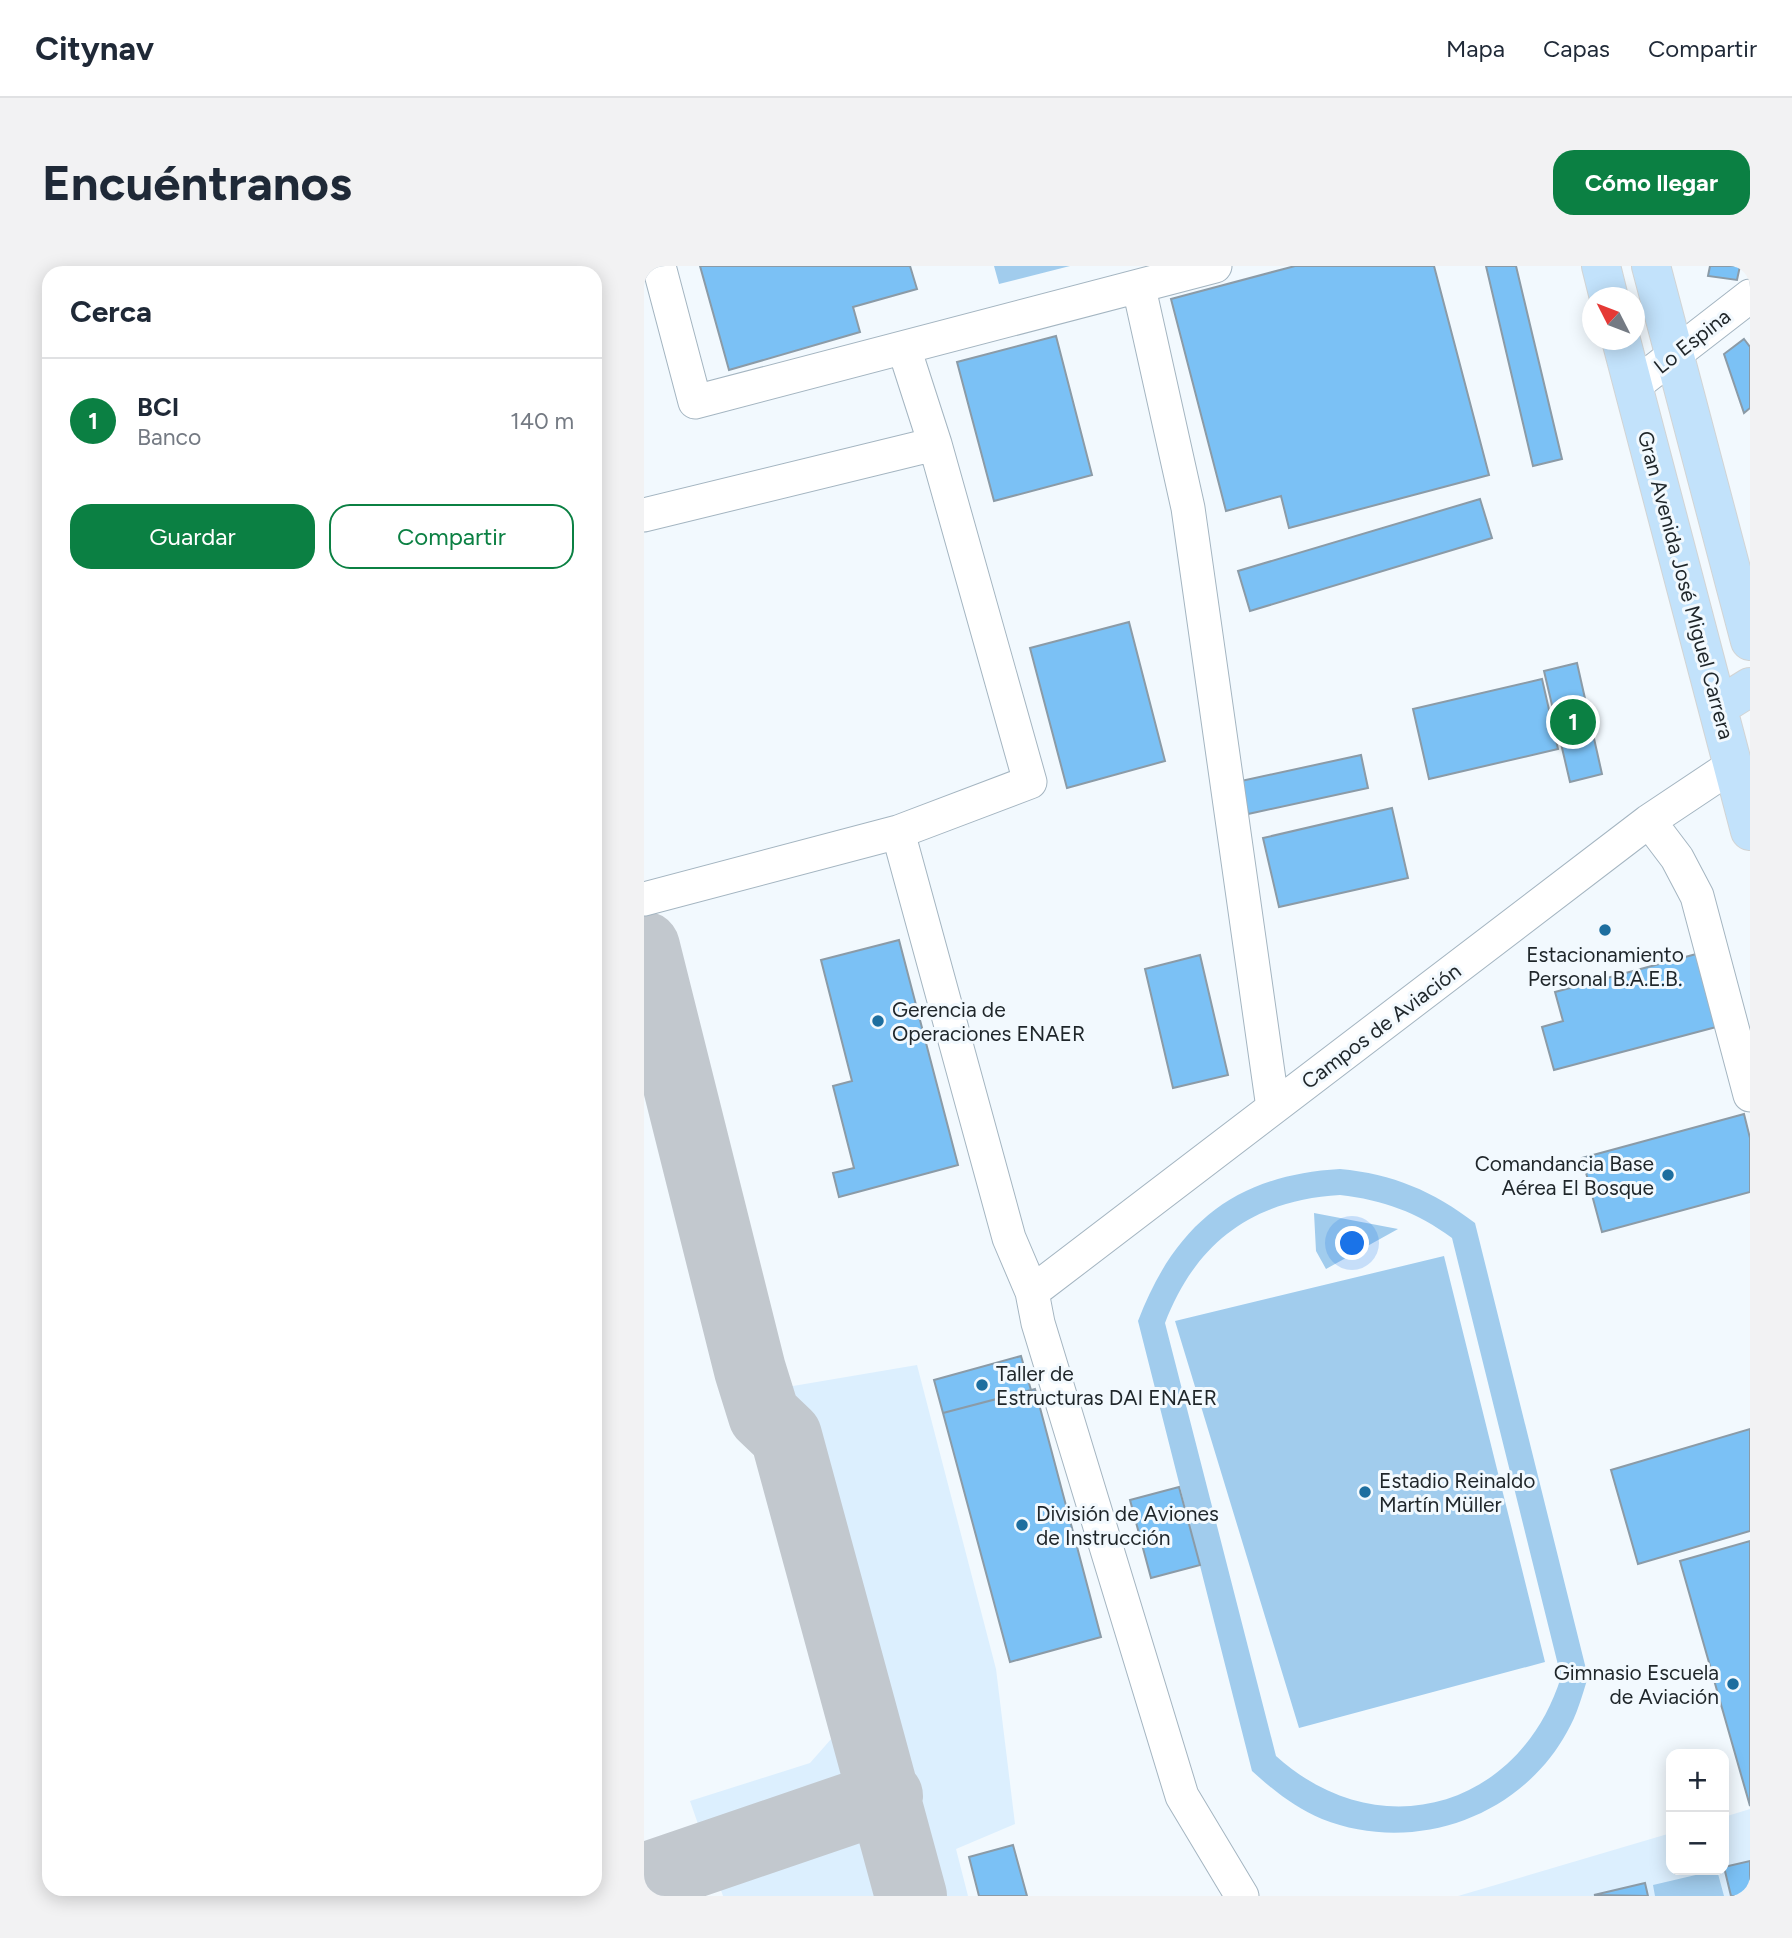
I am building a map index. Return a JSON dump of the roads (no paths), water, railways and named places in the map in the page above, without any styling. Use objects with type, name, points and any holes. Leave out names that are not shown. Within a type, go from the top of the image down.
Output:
[{"type":"main road","points":[[1601,266],[1606,287]]},
{"type":"main road","points":[[1651,266],[1750,641]]},
{"type":"main road","name":"Gran Avenida José Miguel Carrera","points":[[1624,350],[1750,831]]},
{"type":"main road","points":[[1717,707],[1750,687]]},
{"type":"street","points":[[659,266],[695,402],[1215,266]]},
{"type":"street","points":[[1139,288],[1188,508],[1273,1108]]},
{"type":"street","name":"Lo Espina","points":[[1634,386],[1750,296]]},
{"type":"street","points":[[644,899],[898,832],[1030,782],[935,444],[904,348]]},
{"type":"street","points":[[644,515],[935,444]]},
{"type":"street","name":"Campos de Aviación","points":[[1032,1292],[1649,821],[1733,765]]},
{"type":"street","points":[[1649,821],[1677,859],[1697,896],[1750,1096]]},
{"type":"street","points":[[898,832],[1009,1238],[1032,1292],[1038,1323],[1182,1796],[1242,1896]]},
{"type":"place","name":"BCI","points":[[1573,722]]},
{"type":"place","name":"Estacionamiento Personal B.A.E.B.","points":[[1605,930]]},
{"type":"place","name":"Gerencia de Operaciones ENAER","points":[[878,1021]]},
{"type":"place","name":"Comandancia Base Aérea El Bosque","points":[[1668,1175]]},
{"type":"place","name":"Taller de Estructuras DAI ENAER","points":[[982,1385]]},
{"type":"place","name":"Estadio Reinaldo Martín Müller","points":[[1365,1492]]},
{"type":"place","name":"División de Aviones de Instrucción","points":[[1022,1525]]},
{"type":"place","name":"Gimnasio Escuela de Aviación","points":[[1733,1684]]}]
